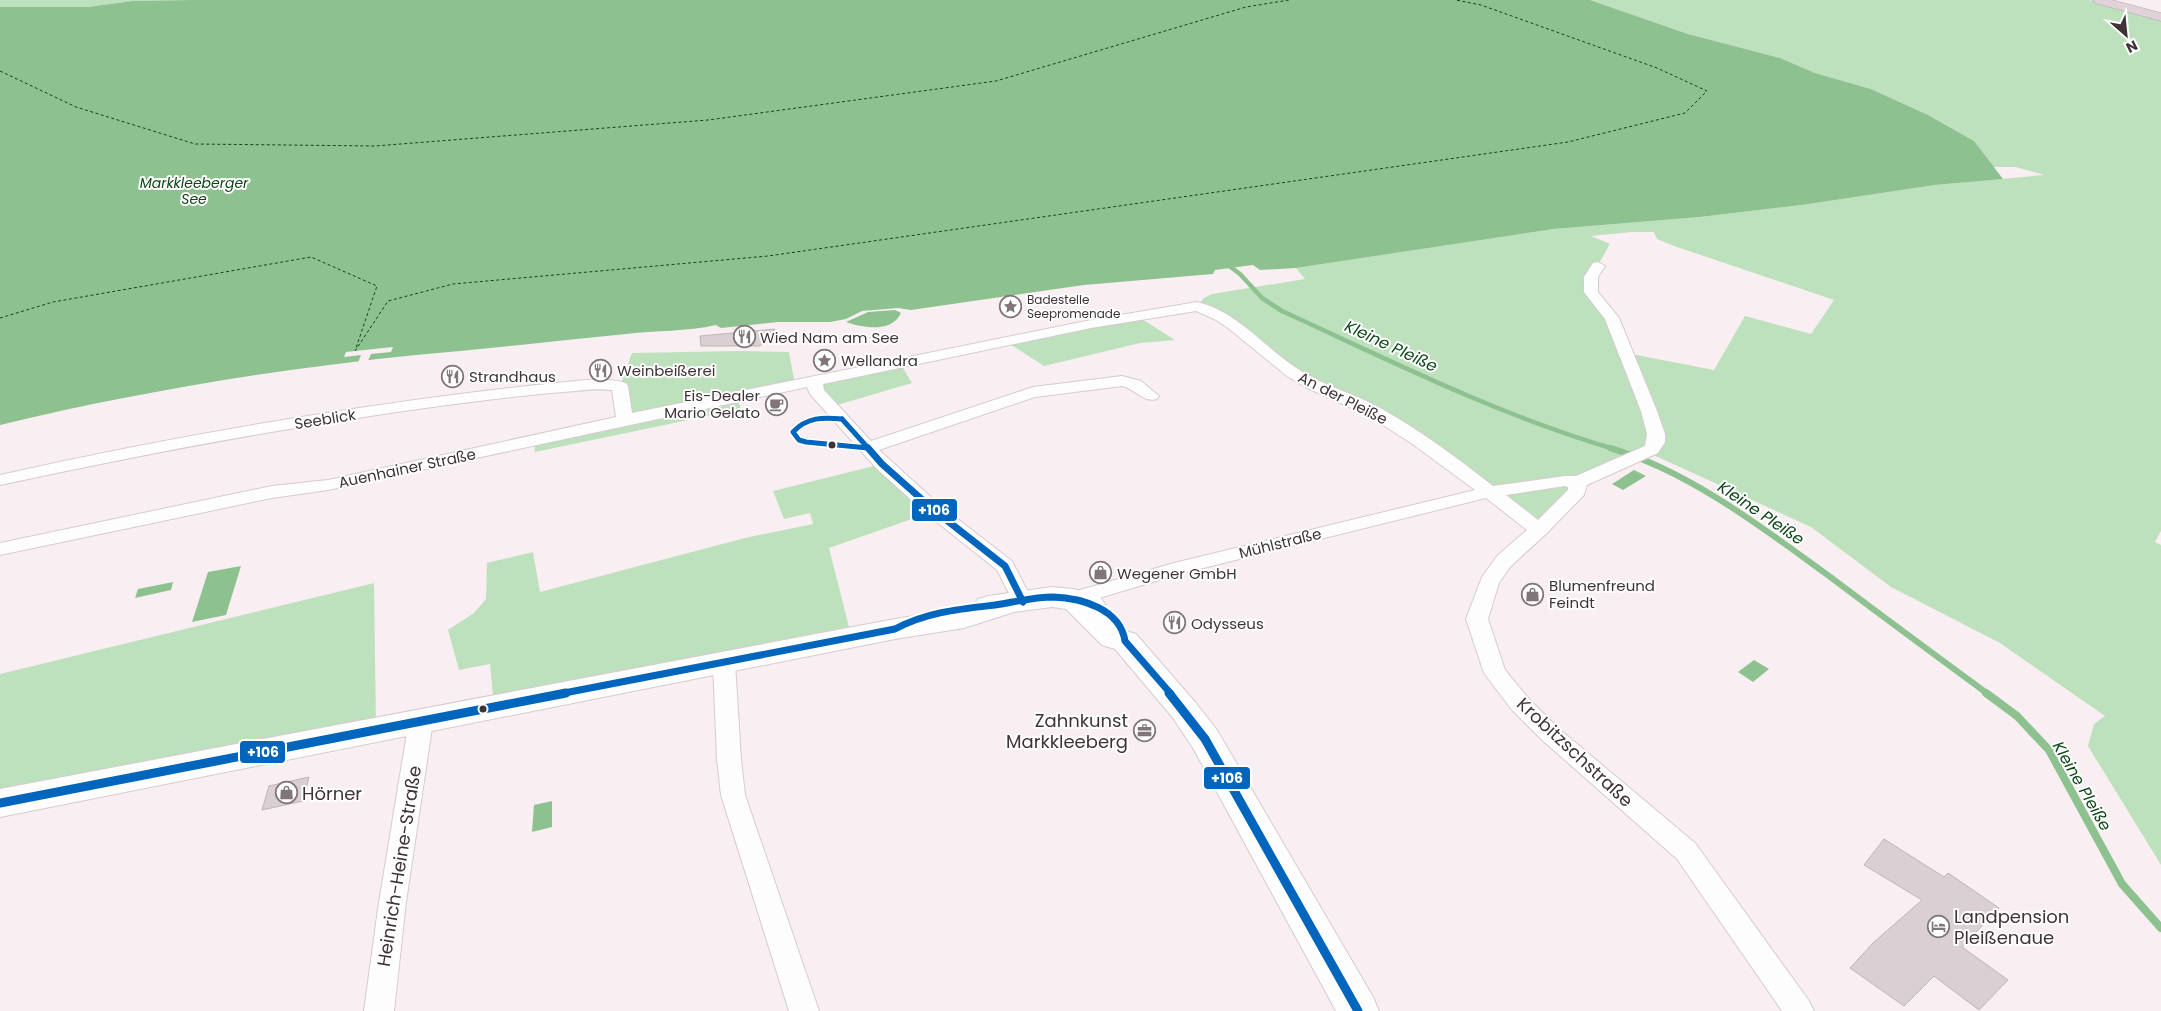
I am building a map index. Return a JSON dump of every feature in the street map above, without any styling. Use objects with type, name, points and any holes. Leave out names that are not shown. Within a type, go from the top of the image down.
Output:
[{"type":"highway","points":[[2099,0],[2161,17]]},
{"type":"highway","points":[[2108,0],[2161,13]]},
{"type":"highway","points":[[2124,0],[2161,8]]},
{"type":"highway","points":[[2135,0],[2161,8]]},
{"type":"main road","points":[[0,803],[895,629],[964,618],[1014,603],[1052,597],[1073,599],[1113,638],[1125,641],[1184,710],[1205,739],[1358,1011]]},
{"type":"street","points":[[1578,482],[1652,450],[1656,442],[1656,434],[1612,318],[1591,292],[1591,277],[1598,266]]},
{"type":"street","points":[[1014,603],[1005,566],[935,511],[882,464],[816,391],[814,381],[1091,324],[1197,306]]},
{"type":"street","name":"An der Pleiße","points":[[1197,306],[1207,308],[1235,326],[1250,340],[1307,382],[1347,398],[1395,424],[1488,492]]},
{"type":"street","name":"Auenhainer Straße","points":[[0,549],[272,492],[328,485],[814,381]]},
{"type":"street","points":[[868,448],[1041,390],[1122,381],[1135,384],[1150,396]]},
{"type":"street","name":"Seeblick","points":[[0,480],[76,463],[241,433],[427,403],[540,389],[606,383],[620,386],[625,420]]},
{"type":"street","name":"Mühlstraße","points":[[1073,599],[1174,569],[1488,492],[1565,481],[1578,482]]},
{"type":"street","name":"Krobitzschstraße","points":[[1578,482],[1576,491],[1539,530],[1504,561],[1489,582],[1477,619],[1495,673],[1520,704],[1549,733],[1686,851],[1799,1011]]},
{"type":"street","points":[[1488,492],[1539,530]]},
{"type":"street","points":[[724,663],[729,759],[733,795],[804,1011]]},
{"type":"street","name":"Heinrich-Heine-Straße","points":[[379,1011],[387,934],[421,721]]},
{"type":"shaded area","points":[[0,0],[191,0],[132,1],[88,7],[0,7]]},
{"type":"shaded area","points":[[1590,0],[2089,0],[2161,20],[2161,531],[2155,542],[2161,545],[2161,865],[2088,746],[2094,724],[2105,716],[2000,643],[1891,587],[1811,527],[1647,452],[1579,482],[1539,530],[1395,424],[1307,382],[1197,306],[1204,298],[1212,294],[1305,279],[1296,268],[1554,229],[1700,217],[1802,205],[1935,185],[2044,175],[2016,167],[1992,167],[1974,141],[1928,115],[1871,89],[1815,73],[1780,58],[1688,34]],"holes":[[[1654,232],[1657,239],[1674,246],[1834,300],[1811,334],[1745,316],[1714,370],[1626,353],[1591,277],[1610,244],[1591,236]]]},
{"type":"shaded area","points":[[1137,316],[1175,340],[1140,343],[1044,366],[1005,341]]},
{"type":"shaded area","points":[[789,352],[795,385],[737,398],[741,409],[535,452],[534,439],[625,420],[620,386],[632,353]]},
{"type":"shaded area","points":[[900,363],[912,383],[830,407],[814,381]]},
{"type":"shaded area","points":[[882,464],[918,495],[908,498],[923,515],[829,548],[849,627],[493,695],[490,664],[459,670],[448,630],[474,613],[486,599],[487,563],[533,552],[540,592],[745,538],[813,524],[810,513],[784,519],[773,491]]},
{"type":"shaded area","points":[[374,583],[376,730],[0,803],[0,674]]},
{"type":"water","name":"Markkleeberger See","points":[[1590,0],[1688,34],[1780,58],[1815,73],[1871,89],[1928,115],[1974,141],[2003,179],[1935,185],[1802,205],[1700,217],[1554,229],[1296,268],[1260,270],[1253,265],[1215,270],[1213,274],[1084,285],[911,310],[898,308],[862,311],[846,319],[830,322],[778,322],[721,328],[716,325],[694,329],[637,333],[311,367],[155,392],[0,425],[0,7],[88,7],[132,1]]},
{"type":"water","points":[[895,310],[901,313],[897,319],[891,324],[884,326],[868,327],[846,322],[868,312]]},
{"type":"water","points":[[1634,470],[1646,476],[1623,490],[1612,484]]},
{"type":"water","points":[[241,566],[226,615],[192,622],[208,572]]},
{"type":"water","points":[[173,582],[171,590],[135,598],[138,589]]},
{"type":"water","points":[[1754,660],[1769,669],[1753,682],[1738,672]]},
{"type":"water","points":[[552,801],[552,827],[532,832],[534,805]]},
{"type":"pier","points":[[393,347],[391,352],[371,354],[367,363],[358,363],[361,355],[344,357],[346,352]]},
{"type":"building","name":"Wied Nam am See","points":[[775,329],[760,346],[701,346],[700,336]]},
{"type":"building","name":"Hörner","points":[[309,777],[303,801],[262,810],[269,786]]},
{"type":"building","name":"Landpension Pleißenaue","points":[[1884,839],[1944,877],[1948,873],[1999,908],[1962,947],[2008,980],[1979,1010],[1934,976],[1904,1006],[1850,968],[1873,943],[1922,900],[1864,865]]},
{"type":"waterway","name":"Kleine Pleiße","points":[[1228,265],[1240,274],[1262,298],[1282,311],[1404,368],[1487,404],[1614,449]]},
{"type":"waterway","name":"Kleine Pleiße","points":[[1610,448],[1668,471],[1697,486],[1752,520],[1988,694]]},
{"type":"waterway","name":"Kleine Pleiße","points":[[1986,693],[2017,716],[2049,750],[2122,884],[2161,928]]},
{"type":"ferry route","points":[[0,71],[76,107],[195,144],[375,146],[708,120],[996,81],[1246,7],[1289,0]]},
{"type":"ferry route","points":[[355,351],[388,301],[453,284],[768,256],[1568,142],[1685,113],[1707,91],[1657,68],[1481,5],[1456,0]]},
{"type":"ferry route","points":[[0,318],[53,302],[311,257],[377,286],[356,348]]},
{"type":"transit line","name":"+106","points":[[842,419],[815,418],[798,426],[793,432],[799,440],[806,442],[868,448]]},
{"type":"transit line","name":"+106","points":[[842,419],[882,464],[935,511],[1005,566],[1023,602]]},
{"type":"transit line","name":"+106","points":[[0,803],[895,629],[908,622],[934,613],[1051,597],[1061,598],[1098,607],[1118,621],[1123,630],[1125,641],[1184,710],[1205,739],[1358,1011]]},
{"type":"place","name":"Badestelle Seepromenade","points":[[1011,306]]},
{"type":"place","name":"Wied Nam am See","points":[[744,337]]},
{"type":"place","name":"Wellandra","points":[[825,360]]},
{"type":"place","name":"Weinbeißerei","points":[[601,370]]},
{"type":"place","name":"Strandhaus","points":[[453,376]]},
{"type":"place","name":"Eis-Dealer Mario Gelato","points":[[776,404]]},
{"type":"place","name":"Wegener GmbH","points":[[1101,573]]},
{"type":"place","name":"Blumenfreund Feindt","points":[[1533,594]]},
{"type":"place","name":"Odysseus","points":[[1175,623]]},
{"type":"place","name":"Zahnkunst Markkleeberg","points":[[1144,730]]},
{"type":"place","name":"Hörner","points":[[286,793]]},
{"type":"place","name":"Landpension Pleißenaue","points":[[1938,926]]}]
